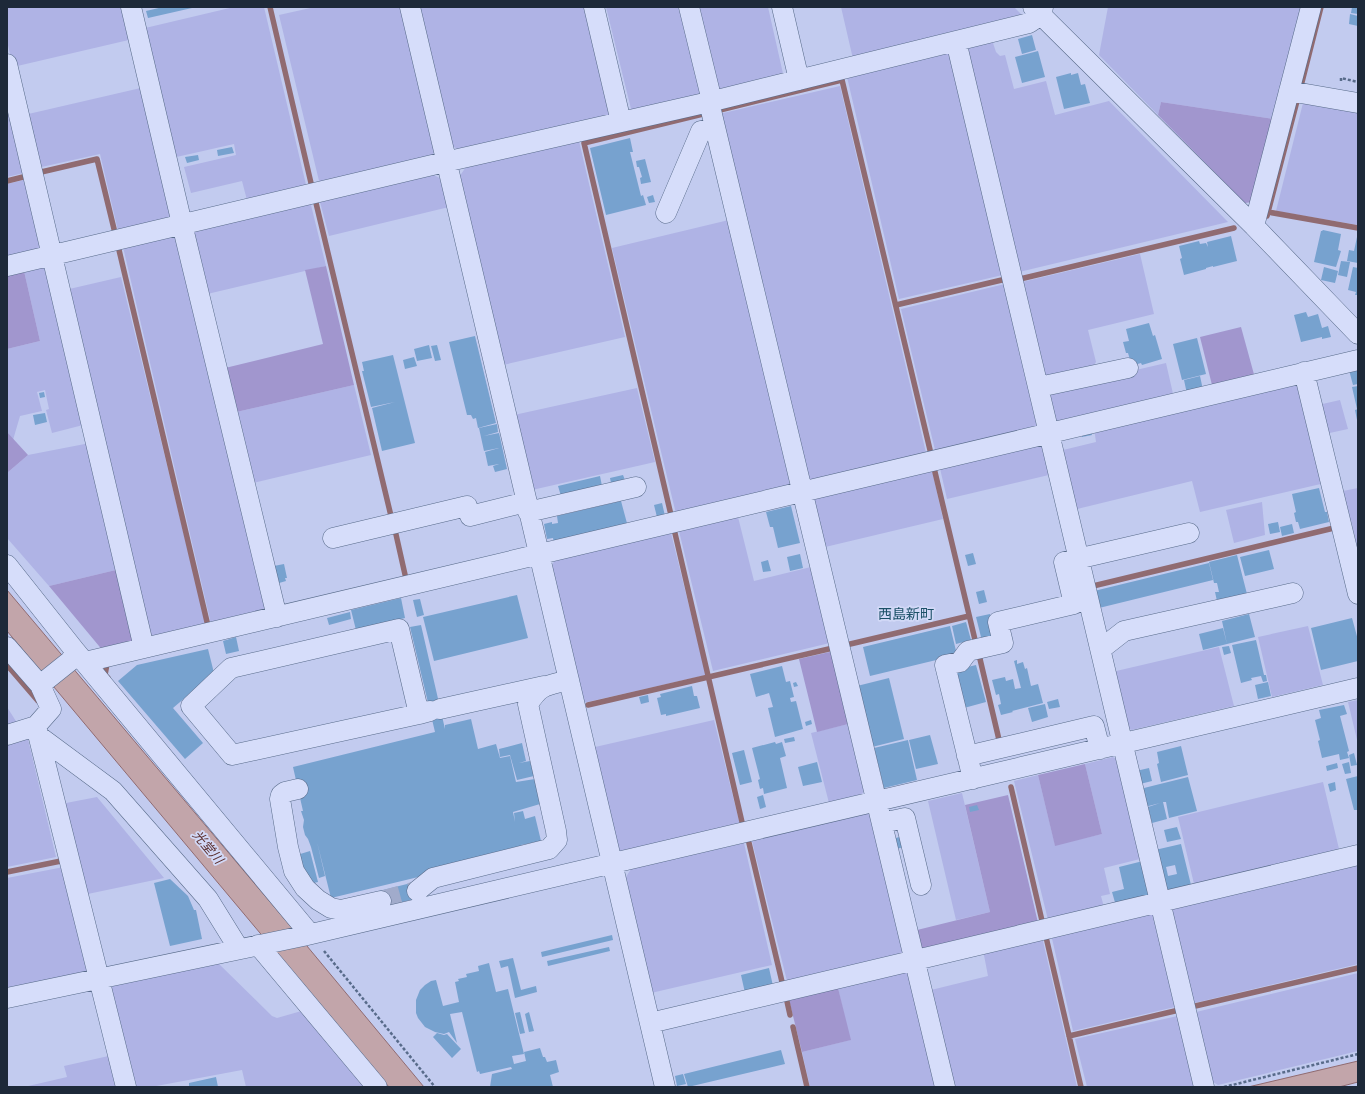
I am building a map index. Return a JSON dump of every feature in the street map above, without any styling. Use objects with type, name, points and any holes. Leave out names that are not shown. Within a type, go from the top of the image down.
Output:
[{"type":"street","points":[[131,7],[277,617]]},
{"type":"street","points":[[410,7],[445,162],[665,1087]]},
{"type":"street","points":[[594,7],[621,122]]},
{"type":"street","points":[[689,7],[711,101],[715,128],[915,960],[944,1087]]},
{"type":"street","points":[[782,7],[799,80]]},
{"type":"street","points":[[1254,226],[1311,7]]},
{"type":"street","points":[[7,266],[445,162],[711,101],[1029,23],[1039,10],[1254,226],[1358,334]]},
{"type":"street","points":[[956,41],[1204,1087]]},
{"type":"street","points":[[7,64],[144,648]]},
{"type":"street","points":[[1289,91],[1358,103]]},
{"type":"street","points":[[666,213],[701,131],[715,128]]},
{"type":"street","points":[[40,685],[77,658],[144,648],[1358,360]]},
{"type":"street","points":[[1039,388],[1128,368]]},
{"type":"street","points":[[1304,372],[1358,594]]},
{"type":"street","points":[[333,538],[467,506],[470,516],[527,507],[636,486]]},
{"type":"street","points":[[973,779],[945,665],[960,662],[968,651],[1003,643],[998,622],[1074,604],[1064,562],[1189,533]]},
{"type":"street","points":[[7,565],[77,658],[304,931]]},
{"type":"street","points":[[1101,649],[1124,631],[1293,593]]},
{"type":"street","points":[[430,711],[399,629],[231,668],[191,706],[232,754],[430,711],[544,686],[569,680]]},
{"type":"street","points":[[7,647],[40,685],[51,709],[38,731],[126,1087]]},
{"type":"street","points":[[417,891],[432,878],[549,850],[557,840],[528,704],[534,695],[544,686]]},
{"type":"street","points":[[7,998],[254,946],[304,931],[487,893],[1358,688]]},
{"type":"street","points":[[967,756],[1094,726],[1100,749]]},
{"type":"street","points":[[7,736],[38,731],[113,791],[208,899],[254,946],[377,1087]]},
{"type":"street","points":[[298,789],[281,794],[280,799],[294,871],[305,888],[318,900],[331,908],[341,910],[381,901]]},
{"type":"street","points":[[882,824],[905,818],[921,885]]},
{"type":"street","points":[[650,1023],[1358,855]]},
{"type":"street","points":[[481,866],[487,893]]},
{"type":"street","points":[[304,931],[305,888]]},
{"type":"path","points":[[304,931],[435,1087]]},
{"type":"path","points":[[1224,1087],[1358,1054]]},
{"type":"shaded area","points":[[7,7],[126,7],[133,39],[13,67],[7,41]]},
{"type":"shaded area","points":[[234,7],[264,7],[307,189],[248,204],[242,181],[191,193],[184,167],[236,155],[234,144],[172,158],[141,29]]},
{"type":"shaded area","points":[[315,7],[402,7],[435,150],[430,159],[320,185],[279,15]]},
{"type":"shaded area","points":[[419,7],[590,7],[613,110],[609,116],[461,151],[452,146]]},
{"type":"shaded area","points":[[606,7],[684,7],[705,93],[632,113]]},
{"type":"shaded area","points":[[693,7],[768,7],[784,78],[719,93]]},
{"type":"shaded area","points":[[841,7],[1014,7],[1023,16],[853,59]]},
{"type":"shaded area","points":[[1108,7],[1303,7],[1273,119],[1161,102],[1158,115],[1099,55]]},
{"type":"shaded area","points":[[992,40],[996,52],[1000,56],[1005,55],[1014,89],[1046,81],[1055,115],[1109,101],[1228,222],[1015,273],[964,50],[969,46]]},
{"type":"shaded area","points":[[950,53],[1007,274],[899,299],[847,77]]},
{"type":"shaded area","points":[[840,86],[927,457],[811,485],[719,114]]},
{"type":"shaded area","points":[[145,87],[175,215],[119,235],[100,154],[37,168],[24,115]]},
{"type":"shaded area","points":[[7,91],[28,172],[7,177]]},
{"type":"shaded area","points":[[1304,99],[1358,108],[1358,225],[1276,211]]},
{"type":"shaded area","points":[[1161,102],[1273,119],[1252,202],[1245,203],[1158,115]]},
{"type":"shaded area","points":[[579,141],[625,337],[503,365],[459,177],[466,167]]},
{"type":"shaded area","points":[[434,175],[443,180],[449,207],[329,236],[320,202]]},
{"type":"shaded area","points":[[28,179],[44,246],[39,254],[7,261],[7,184]]},
{"type":"shaded area","points":[[310,201],[326,266],[203,295],[192,230]]},
{"type":"shaded area","points":[[733,219],[797,485],[677,518],[612,248]]},
{"type":"shaded area","points":[[174,234],[183,239],[271,609],[212,628],[123,247]]},
{"type":"shaded area","points":[[1140,254],[1154,314],[1088,330],[1096,362],[1090,371],[1040,377],[1018,283]]},
{"type":"shaded area","points":[[326,266],[354,385],[232,413],[221,369],[323,344],[305,270]]},
{"type":"shaded area","points":[[42,267],[49,271],[87,424],[52,433],[46,410],[49,409],[45,390],[37,392],[42,411],[20,416],[13,440],[7,432],[7,349],[40,341],[24,271]]},
{"type":"shaded area","points":[[24,271],[40,341],[7,349],[7,275]]},
{"type":"shaded area","points":[[121,277],[207,629],[152,642],[65,290]]},
{"type":"shaded area","points":[[1009,283],[1043,424],[1038,430],[936,454],[901,309]]},
{"type":"shaded area","points":[[1241,327],[1255,378],[1213,389],[1200,337]]},
{"type":"shaded area","points":[[1166,363],[1174,398],[1058,425],[1049,421],[1050,390]]},
{"type":"shaded area","points":[[1295,381],[1302,384],[1325,483],[1200,512],[1192,481],[1073,510],[1059,451],[1096,442],[1094,428]]},
{"type":"shaded area","points":[[354,385],[371,455],[249,484],[232,413]]},
{"type":"shaded area","points":[[637,388],[655,462],[532,490],[514,415]]},
{"type":"shaded area","points":[[1340,400],[1348,429],[1325,434],[1318,405]]},
{"type":"shaded area","points":[[7,432],[28,455],[7,473]]},
{"type":"shaded area","points":[[1040,440],[1053,474],[947,499],[939,464]]},
{"type":"shaded area","points":[[90,443],[120,569],[49,586],[7,538],[7,473],[28,455]]},
{"type":"shaded area","points":[[931,466],[943,519],[821,548],[813,494]]},
{"type":"shaded area","points":[[1358,488],[1358,550],[1351,520],[1345,521],[1338,492]]},
{"type":"shaded area","points":[[1262,502],[1265,535],[1234,543],[1226,510]]},
{"type":"shaded area","points":[[737,513],[754,581],[815,566],[834,642],[713,671],[678,527]]},
{"type":"shaded area","points":[[670,529],[706,675],[583,703],[552,566],[556,557]]},
{"type":"shaded area","points":[[120,569],[137,639],[104,652],[49,586]]},
{"type":"shaded area","points":[[1308,626],[1323,685],[1272,697],[1258,637]]},
{"type":"shaded area","points":[[1219,647],[1234,706],[1132,730],[1125,727],[1112,672]]},
{"type":"shaded area","points":[[834,651],[852,723],[817,732],[799,659]]},
{"type":"shaded area","points":[[1358,700],[1358,744],[1348,702]]},
{"type":"shaded area","points":[[7,707],[19,726],[7,730]]},
{"type":"shaded area","points":[[714,720],[740,825],[624,853],[618,849],[595,747]]},
{"type":"shaded area","points":[[852,723],[868,784],[862,794],[829,803],[811,733]]},
{"type":"shaded area","points":[[27,735],[56,857],[7,867],[7,741]]},
{"type":"shaded area","points":[[1113,757],[1121,762],[1144,858],[1104,868],[1110,894],[1101,896],[1105,911],[1049,924],[1014,781],[1038,775],[1055,845],[1102,834],[1085,764]]},
{"type":"shaded area","points":[[1085,764],[1102,834],[1055,846],[1038,775]]},
{"type":"shaded area","points":[[1323,782],[1340,853],[1195,888],[1178,817]]},
{"type":"shaded area","points":[[962,793],[990,912],[956,920],[928,801]]},
{"type":"shaded area","points":[[1008,795],[1039,927],[925,954],[913,931],[990,912],[965,805]]},
{"type":"shaded area","points":[[97,797],[164,878],[83,895],[61,804]]},
{"type":"shaded area","points":[[868,813],[876,818],[908,949],[903,957],[788,985],[752,841]]},
{"type":"shaded area","points":[[744,843],[772,965],[651,993],[624,880],[631,869]]},
{"type":"shaded area","points":[[1358,860],[1358,964],[1190,1004],[1167,912],[1172,905]]},
{"type":"shaded area","points":[[69,866],[90,972],[7,989],[7,878]]},
{"type":"shaded area","points":[[1151,909],[1158,914],[1179,1006],[1073,1031],[1051,934]]},
{"type":"shaded area","points":[[1042,937],[1077,1087],[949,1087],[927,991],[988,976],[983,950]]},
{"type":"shaded area","points":[[218,963],[272,1016],[277,1018],[305,1010],[368,1087],[246,1087],[242,1070],[151,1087],[130,1087],[107,996],[113,986]]},
{"type":"shaded area","points":[[903,968],[913,975],[940,1087],[810,1087],[802,1052],[850,1040],[837,984]]},
{"type":"shaded area","points":[[1358,973],[1358,1051],[1218,1085],[1208,1079],[1192,1013]]},
{"type":"shaded area","points":[[837,984],[851,1040],[802,1052],[788,996]]},
{"type":"shaded area","points":[[1182,1015],[1194,1087],[1087,1087],[1075,1039]]},
{"type":"shaded area","points":[[113,1055],[120,1087],[24,1087],[67,1077],[64,1066]]},
{"type":"water","name":"光堂川","points":[[7,590],[424,1087],[389,1087],[7,631]]},
{"type":"water","points":[[1358,1061],[1358,1082],[1339,1087],[1248,1087]]},
{"type":"building","points":[[163,7],[192,8],[148,18],[146,11]]},
{"type":"building","points":[[1352,7],[1358,7],[1358,14],[1351,13]]},
{"type":"building","points":[[1350,14],[1358,16],[1358,26],[1349,24]]},
{"type":"building","points":[[1032,35],[1036,50],[1022,54],[1018,39]]},
{"type":"building","points":[[1038,51],[1045,77],[1022,83],[1015,57]]},
{"type":"building","points":[[1071,73],[1071,75],[1078,73],[1081,85],[1085,84],[1090,103],[1064,109],[1056,77]]},
{"type":"building","points":[[630,138],[633,152],[630,152],[641,196],[643,195],[646,205],[606,215],[590,148]]},
{"type":"building","points":[[232,147],[234,153],[218,156],[217,150]]},
{"type":"building","points":[[198,155],[199,160],[187,163],[185,157]]},
{"type":"building","points":[[645,159],[651,182],[641,184],[640,178],[642,177],[636,161]]},
{"type":"building","points":[[653,195],[655,202],[649,203],[647,197]]},
{"type":"building","points":[[1323,230],[1341,234],[1338,250],[1341,251],[1336,267],[1314,262],[1321,231]]},
{"type":"building","points":[[1231,236],[1237,261],[1213,266],[1184,275],[1180,259],[1182,258],[1179,246],[1199,241],[1200,244],[1206,243],[1208,247],[1207,242]]},
{"type":"building","points":[[1357,237],[1358,263],[1347,261],[1349,250],[1354,251]]},
{"type":"building","points":[[1341,261],[1350,262],[1347,277],[1338,275]]},
{"type":"building","points":[[1324,267],[1338,271],[1335,283],[1321,280]]},
{"type":"building","points":[[1353,267],[1358,268],[1358,295],[1355,295],[1356,292],[1348,290]]},
{"type":"building","points":[[1306,312],[1308,317],[1318,314],[1322,328],[1328,326],[1331,337],[1322,339],[1322,337],[1301,342],[1294,315]]},
{"type":"building","points":[[1149,323],[1153,336],[1155,335],[1162,359],[1142,365],[1141,363],[1134,365],[1131,363],[1128,353],[1126,353],[1123,342],[1129,341],[1126,329]]},
{"type":"building","points":[[475,336],[496,423],[478,428],[476,418],[473,419],[471,415],[467,415],[449,342]]},
{"type":"building","points":[[1197,338],[1206,374],[1182,380],[1173,344]]},
{"type":"building","points":[[429,345],[432,358],[417,361],[414,349]]},
{"type":"building","points":[[437,345],[441,360],[435,361],[431,346]]},
{"type":"building","points":[[393,355],[415,443],[382,451],[372,408],[395,402],[371,407],[362,371],[364,371],[362,362]]},
{"type":"building","points":[[414,357],[417,366],[405,369],[403,360]]},
{"type":"building","points":[[1358,368],[1358,384],[1353,385],[1349,370]]},
{"type":"building","points":[[1200,376],[1203,390],[1187,394],[1184,380]]},
{"type":"building","points":[[1358,386],[1358,409],[1357,409],[1352,387]]},
{"type":"building","points":[[44,392],[45,397],[40,398],[39,393]]},
{"type":"building","points":[[1358,409],[1358,420],[1357,420],[1355,410]]},
{"type":"building","points":[[45,413],[47,422],[35,425],[33,415]]},
{"type":"building","points":[[497,424],[498,432],[484,436],[499,433],[507,469],[495,472],[493,466],[499,464],[488,466],[485,452],[499,448],[484,451],[479,428]]},
{"type":"building","points":[[1091,430],[1092,435],[1082,437],[1081,432]]},
{"type":"building","points":[[623,475],[625,480],[611,483],[610,478]]},
{"type":"building","points":[[600,476],[602,486],[561,496],[558,486]]},
{"type":"building","points":[[1319,488],[1329,522],[1300,529],[1298,522],[1296,522],[1294,513],[1296,512],[1292,494]]},
{"type":"building","points":[[621,501],[628,527],[554,544],[553,538],[547,539],[544,524],[552,522],[552,524],[558,523],[557,516]]},
{"type":"building","points":[[662,503],[665,516],[657,517],[654,505]]},
{"type":"building","points":[[791,506],[800,543],[778,548],[773,527],[770,527],[766,512]]},
{"type":"building","points":[[1278,522],[1280,532],[1270,534],[1268,524]]},
{"type":"building","points":[[1292,524],[1294,533],[1282,536],[1280,527]]},
{"type":"building","points":[[1269,550],[1274,569],[1245,576],[1240,557]]},
{"type":"building","points":[[973,553],[976,564],[968,566],[965,555]]},
{"type":"building","points":[[800,554],[803,568],[790,571],[787,557]]},
{"type":"building","points":[[1237,555],[1247,594],[1217,601],[1215,592],[1219,592],[1217,583],[1214,583],[1209,562]]},
{"type":"building","points":[[768,560],[771,571],[763,572],[761,562]]},
{"type":"building","points":[[1209,563],[1213,580],[1099,608],[1094,591]]},
{"type":"building","points":[[284,564],[287,578],[285,578],[286,581],[279,583],[274,566]]},
{"type":"building","points":[[984,590],[987,602],[979,604],[976,592]]},
{"type":"building","points":[[517,595],[528,638],[434,661],[423,617]]},
{"type":"building","points":[[401,598],[405,618],[356,630],[351,610]]},
{"type":"building","points":[[420,599],[424,615],[417,617],[413,600]]},
{"type":"building","points":[[350,612],[351,619],[329,625],[327,618]]},
{"type":"building","points":[[990,614],[996,638],[982,641],[976,617]]},
{"type":"building","points":[[1249,614],[1255,637],[1227,644],[1222,621]]},
{"type":"building","points":[[1352,618],[1358,640],[1358,661],[1321,670],[1311,628]]},
{"type":"building","points":[[966,622],[971,640],[956,644],[952,626]]},
{"type":"building","points":[[421,625],[445,729],[445,725],[471,719],[478,749],[496,744],[500,758],[510,756],[516,782],[535,779],[540,804],[513,812],[515,822],[514,813],[523,811],[525,819],[535,816],[541,841],[521,845],[522,852],[331,898],[317,842],[325,876],[319,878],[311,847],[305,835],[303,827],[304,820],[301,811],[303,811],[293,767],[435,732],[410,627]]},
{"type":"building","points":[[950,626],[957,655],[870,676],[863,647]]},
{"type":"building","points":[[1223,628],[1227,644],[1203,650],[1199,634]]},
{"type":"building","points":[[236,637],[239,651],[226,654],[223,641]]},
{"type":"building","points":[[1256,640],[1264,675],[1266,675],[1267,681],[1263,682],[1261,676],[1251,678],[1252,680],[1241,683],[1232,645]]},
{"type":"building","points":[[1229,646],[1231,653],[1224,655],[1222,647]]},
{"type":"building","points":[[208,649],[214,673],[173,708],[203,743],[185,759],[118,681],[137,665]]},
{"type":"building","points":[[1017,660],[1017,664],[1023,662],[1025,669],[1027,668],[1031,686],[1038,684],[1043,703],[1001,715],[998,705],[1001,704],[999,694],[996,695],[992,680],[1005,677],[1006,681],[1013,679],[1015,689],[1021,688],[1014,661]]},
{"type":"building","points":[[976,665],[986,702],[964,708],[955,670]]},
{"type":"building","points":[[782,666],[786,682],[790,681],[794,697],[790,698],[791,702],[796,701],[803,729],[775,737],[768,708],[773,707],[769,693],[756,697],[750,674]]},
{"type":"building","points":[[889,678],[904,739],[872,747],[857,686]]},
{"type":"building","points":[[796,682],[798,686],[794,687],[793,683]]},
{"type":"building","points":[[1268,682],[1271,696],[1258,699],[1255,685]]},
{"type":"building","points":[[692,686],[694,696],[697,696],[700,708],[666,716],[666,714],[661,715],[657,698],[661,697],[660,694]]},
{"type":"building","points":[[648,695],[649,702],[641,704],[639,697]]},
{"type":"building","points":[[1058,699],[1060,707],[1049,709],[1047,702]]},
{"type":"building","points":[[1045,704],[1048,717],[1032,722],[1028,708]]},
{"type":"building","points":[[1344,705],[1347,714],[1340,716],[1349,751],[1347,752],[1349,758],[1340,760],[1339,754],[1322,758],[1318,741],[1320,740],[1315,720],[1321,718],[1319,710]]},
{"type":"building","points":[[811,720],[812,724],[806,726],[805,722]]},
{"type":"building","points":[[930,735],[938,764],[916,769],[909,740]]},
{"type":"building","points":[[794,737],[795,741],[785,743],[784,739]]},
{"type":"building","points":[[908,740],[917,780],[884,788],[874,748]]},
{"type":"building","points":[[775,742],[776,744],[782,742],[786,756],[780,758],[787,788],[764,794],[763,788],[760,789],[758,780],[760,779],[752,748]]},
{"type":"building","points":[[522,743],[526,761],[519,763],[530,761],[534,776],[517,780],[510,755],[500,757],[499,749]]},
{"type":"building","points":[[1181,746],[1188,775],[1161,782],[1157,764],[1159,763],[1157,752]]},
{"type":"building","points":[[744,750],[752,782],[740,785],[732,753]]},
{"type":"building","points":[[1354,753],[1357,765],[1351,766],[1349,755]]},
{"type":"building","points":[[817,762],[822,782],[803,786],[798,767]]},
{"type":"building","points":[[1349,762],[1351,773],[1345,774],[1342,764]]},
{"type":"building","points":[[1337,763],[1338,768],[1327,771],[1326,766]]},
{"type":"building","points":[[1149,768],[1152,781],[1140,784],[1136,771]]},
{"type":"building","points":[[1358,776],[1358,810],[1354,810],[1346,779]]},
{"type":"building","points":[[1188,777],[1197,811],[1169,818],[1166,802],[1163,802],[1167,819],[1152,823],[1148,807],[1160,803],[1145,807],[1140,789]]},
{"type":"building","points":[[1335,782],[1336,790],[1330,792],[1328,784]]},
{"type":"building","points":[[763,795],[766,807],[760,809],[757,797]]},
{"type":"building","points":[[977,805],[979,810],[970,812],[969,807]]},
{"type":"building","points":[[1177,827],[1181,839],[1167,842],[1164,830]]},
{"type":"building","points":[[903,836],[905,847],[895,849],[892,839]]},
{"type":"building","points":[[1181,844],[1191,885],[1164,891],[1155,850]],"holes":[[[1175,865],[1177,874],[1168,876],[1166,867]]]},
{"type":"building","points":[[310,851],[318,882],[305,885],[297,855]]},
{"type":"building","points":[[1143,861],[1149,887],[1147,888],[1149,896],[1116,906],[1112,892],[1124,889],[1119,867]]},
{"type":"building","points":[[170,879],[188,896],[194,910],[196,910],[202,939],[170,946],[154,883]]},
{"type":"building","points":[[415,882],[418,898],[383,907],[379,891]]},
{"type":"building","points":[[612,935],[613,940],[542,957],[541,952]]},
{"type":"building","points":[[609,947],[610,951],[548,966],[547,961]]},
{"type":"building","points":[[513,958],[521,990],[536,986],[537,992],[515,998],[508,966],[501,968],[499,961]]},
{"type":"building","points":[[489,963],[496,992],[508,989],[524,1054],[512,1056],[514,1064],[526,1061],[524,1052],[540,1048],[543,1057],[545,1057],[547,1062],[556,1060],[559,1072],[550,1075],[553,1087],[490,1087],[492,1074],[512,1069],[511,1067],[480,1074],[479,1071],[477,1072],[462,1012],[450,1014],[457,1043],[449,1032],[444,1034],[435,1032],[425,1027],[418,1018],[416,1013],[416,1000],[420,990],[425,985],[436,980],[443,1006],[459,1002],[455,982],[459,981],[458,979],[467,977],[466,974],[479,971],[478,966]]},
{"type":"building","points":[[769,968],[773,986],[745,993],[741,975]]},
{"type":"building","points":[[520,1012],[525,1033],[520,1034],[515,1013]]},
{"type":"building","points":[[529,1012],[534,1031],[529,1032],[525,1014]]},
{"type":"building","points":[[437,1033],[444,1035],[447,1034],[461,1049],[452,1058],[433,1037]]},
{"type":"building","points":[[781,1050],[785,1064],[688,1087],[684,1074]]},
{"type":"building","points":[[683,1074],[686,1084],[677,1086],[675,1076]]},
{"type":"building","points":[[216,1077],[218,1087],[189,1087],[189,1083]]},
{"type":"waterway","points":[[270,7],[311,183]]},
{"type":"waterway","points":[[1302,82],[1321,7]]},
{"type":"waterway","points":[[720,110],[842,80],[931,454]]},
{"type":"waterway","points":[[1267,216],[1297,101]]},
{"type":"waterway","points":[[671,515],[584,143],[703,114]]},
{"type":"waterway","points":[[37,173],[97,159],[115,233]]},
{"type":"waterway","points":[[7,181],[27,176]]},
{"type":"waterway","points":[[316,203],[391,516]]},
{"type":"waterway","points":[[1268,212],[1358,228]]},
{"type":"waterway","points":[[1020,279],[1234,228]]},
{"type":"waterway","points":[[119,250],[208,626]]},
{"type":"waterway","points":[[896,305],[1006,279]]},
{"type":"waterway","points":[[934,468],[976,644]]},
{"type":"waterway","points":[[1093,586],[1334,528]]},
{"type":"waterway","points":[[674,529],[742,822]]},
{"type":"waterway","points":[[395,530],[406,579]]},
{"type":"waterway","points":[[846,645],[969,616]]},
{"type":"waterway","points":[[588,705],[833,648]]},
{"type":"waterway","points":[[980,659],[1000,744]]},
{"type":"waterway","points":[[108,678],[105,675],[107,664],[112,663]]},
{"type":"waterway","points":[[7,665],[38,701]]},
{"type":"waterway","points":[[1011,787],[1043,925]]},
{"type":"waterway","points":[[749,843],[783,986]]},
{"type":"waterway","points":[[7,872],[61,861],[61,857]]},
{"type":"waterway","points":[[1046,937],[1081,1087]]},
{"type":"waterway","points":[[1191,1007],[1358,968]]},
{"type":"waterway","points":[[786,997],[790,1015]]},
{"type":"waterway","points":[[1069,1036],[1179,1010]]},
{"type":"waterway","points":[[793,1027],[807,1087]]},
{"type":"tunnel","points":[[381,901],[417,891]]},
{"type":"district","name":"西島新町","points":[[906,614]]}]
